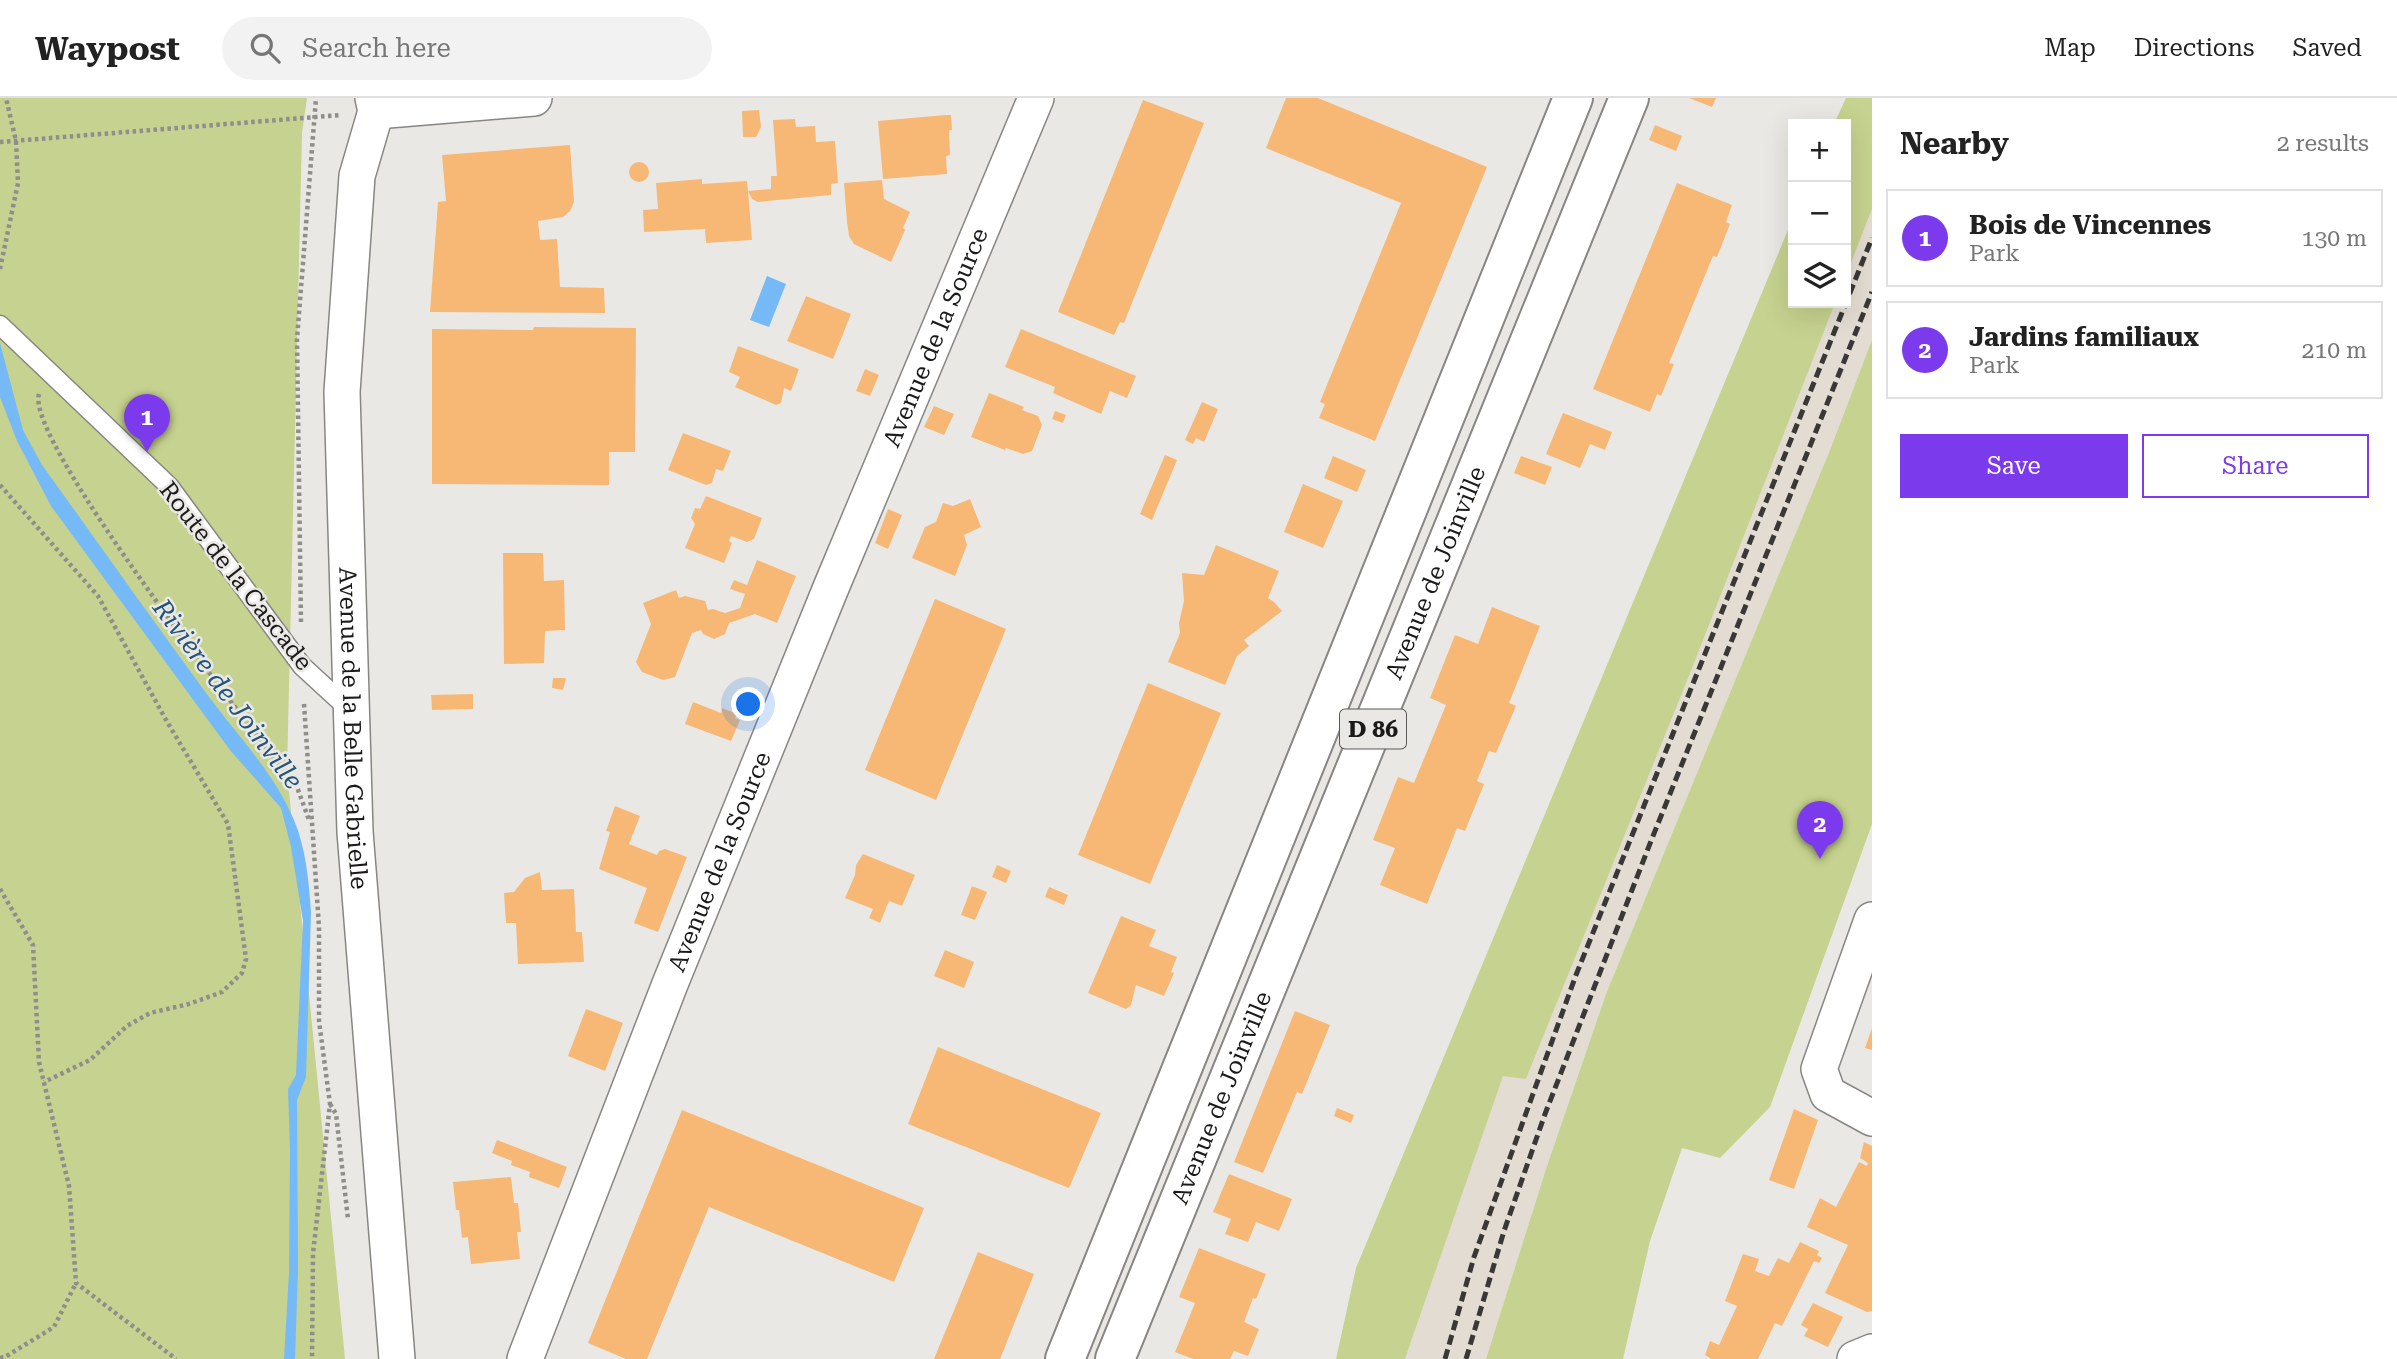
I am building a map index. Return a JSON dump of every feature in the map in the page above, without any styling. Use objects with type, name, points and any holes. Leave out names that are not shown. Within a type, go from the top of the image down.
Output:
[{"type":"main road","name":"Avenue de Joinville","points":[[1065,1359],[1573,98]]},
{"type":"main road","name":"Avenue de Joinville","points":[[1115,1359],[1629,98]]},
{"type":"street","points":[[374,104],[534,98]]},
{"type":"street","name":"Avenue de la Source","points":[[525,1359],[696,921],[830,590],[1036,98]]},
{"type":"street","name":"Avenue de la Belle Gabrielle","points":[[374,104],[357,176],[342,392],[355,832],[397,1359]]},
{"type":"street","points":[[1872,920],[1819,1069],[1828,1094],[1872,1118]]},
{"type":"street","points":[[1855,1359],[1872,1352]]},
{"type":"lane","name":"Route de la Cascade","points":[[0,325],[169,486],[302,666],[351,711]]},
{"type":"path","points":[[0,269],[18,183],[16,141],[6,98]]},
{"type":"path","points":[[312,1359],[313,1253],[330,1104],[319,1021],[319,927],[302,666],[297,339],[316,98]]},
{"type":"path","points":[[0,142],[313,119]]},
{"type":"path","points":[[51,373],[36,402],[50,440],[136,575],[297,787],[311,824]]},
{"type":"path","points":[[0,485],[98,596],[166,720],[229,824],[246,959],[242,973],[222,992],[189,1004],[150,1013],[127,1026],[90,1060],[44,1082]]},
{"type":"path","points":[[0,888],[33,944],[39,1062],[69,1186],[76,1283],[54,1327],[0,1358]]},
{"type":"path","points":[[330,1104],[337,1114],[349,1232]]},
{"type":"path","points":[[76,1283],[176,1359]]},
{"type":"shaded area","points":[[1872,209],[1872,341],[1830,450],[1606,994],[1547,1166],[1486,1359],[1405,1359],[1503,1075],[1526,1079],[1691,671],[1833,308],[1851,308],[1851,263]]},
{"type":"green space","points":[[0,98],[307,98],[302,133],[287,771],[345,1359],[0,1359]]},
{"type":"green space","points":[[1846,98],[1872,98],[1872,209],[1851,263],[1851,119],[1836,119]]},
{"type":"green space","points":[[1788,230],[1788,308],[1833,308],[1691,671],[1526,1079],[1503,1076],[1405,1359],[1336,1359],[1356,1268]]},
{"type":"green space","points":[[1872,340],[1872,824],[1770,1107],[1720,1158],[1682,1148],[1650,1241],[1623,1359],[1486,1359],[1547,1166],[1606,994],[1830,450]]},
{"type":"water","points":[[767,276],[786,284],[769,327],[750,320]]},
{"type":"water","points":[[0,343],[23,430],[42,465],[206,693],[276,785],[294,820],[301,842],[311,913],[306,1077],[297,1100],[298,1269],[295,1359],[284,1359],[289,1273],[288,1089],[296,1075],[303,921],[291,847],[281,808],[230,750],[51,506],[17,441],[0,397]]},
{"type":"building","points":[[1286,98],[1318,98],[1487,167],[1375,441],[1319,418],[1325,404],[1320,402],[1401,203],[1266,148]]},
{"type":"building","points":[[1689,98],[1716,98],[1712,107]]},
{"type":"building","points":[[1143,100],[1204,123],[1124,323],[1120,322],[1114,335],[1058,312]]},
{"type":"building","points":[[759,110],[761,127],[756,137],[743,137],[742,111]]},
{"type":"building","points":[[951,115],[950,155],[946,156],[947,174],[883,179],[878,121]]},
{"type":"building","points":[[795,119],[796,127],[815,126],[816,142],[835,141],[838,183],[831,184],[831,195],[758,202],[752,199],[748,191],[771,189],[771,176],[777,176],[773,120]]},
{"type":"building","points":[[1655,125],[1682,136],[1676,151],[1649,140]]},
{"type":"building","points":[[570,145],[574,202],[563,217],[538,221],[540,240],[557,239],[560,287],[604,288],[605,313],[430,312],[438,202],[446,201],[442,155]]},
{"type":"building","points":[[639,162],[646,165],[649,172],[646,179],[639,182],[632,179],[629,172],[632,165]]},
{"type":"building","points":[[702,179],[702,184],[747,181],[752,240],[706,243],[705,229],[644,232],[643,210],[658,209],[656,183]]},
{"type":"building","points":[[882,180],[884,199],[910,212],[891,262],[854,244],[849,236],[847,222],[844,183]]},
{"type":"building","points":[[1677,183],[1732,205],[1726,222],[1730,224],[1717,257],[1713,256],[1669,363],[1674,364],[1661,396],[1657,394],[1650,412],[1593,389]]},
{"type":"building","points":[[806,296],[851,314],[833,359],[787,341]]},
{"type":"building","points":[[534,327],[636,328],[635,452],[609,452],[609,485],[432,484],[432,329],[533,330]]},
{"type":"building","points":[[1021,329],[1136,376],[1127,398],[1110,391],[1101,414],[1053,393],[1055,387],[1005,367]]},
{"type":"building","points":[[738,346],[799,369],[791,391],[784,388],[781,403],[776,405],[735,387],[740,377],[729,372]]},
{"type":"building","points":[[865,369],[879,375],[870,396],[856,391]]},
{"type":"building","points":[[989,393],[1024,407],[1022,410],[1038,416],[1042,425],[1032,451],[1023,454],[1006,448],[1005,450],[971,437]]},
{"type":"building","points":[[1202,402],[1218,409],[1204,442],[1196,438],[1193,444],[1185,440]]},
{"type":"building","points":[[934,406],[954,414],[944,435],[924,427]]},
{"type":"building","points":[[1055,411],[1066,415],[1063,423],[1052,419]]},
{"type":"building","points":[[1563,413],[1612,432],[1605,450],[1590,444],[1580,468],[1546,454]]},
{"type":"building","points":[[683,433],[731,451],[723,471],[716,469],[712,483],[706,485],[668,470]]},
{"type":"building","points":[[1165,455],[1177,460],[1152,520],[1140,514]]},
{"type":"building","points":[[1333,456],[1366,470],[1357,492],[1324,478]]},
{"type":"building","points":[[1521,456],[1552,467],[1545,485],[1514,473]]},
{"type":"building","points":[[1303,484],[1343,501],[1323,548],[1284,532]]},
{"type":"building","points":[[706,496],[762,518],[754,539],[747,542],[731,536],[729,541],[732,543],[724,563],[685,548],[695,524],[691,518],[695,508],[700,509]]},
{"type":"building","points":[[970,499],[981,527],[964,535],[967,545],[955,576],[912,558],[925,527],[936,522],[943,503],[953,506]]},
{"type":"building","points":[[888,509],[902,515],[888,549],[875,543]]},
{"type":"building","points":[[1216,545],[1279,571],[1268,598],[1282,611],[1244,640],[1249,646],[1237,656],[1225,685],[1168,662],[1180,633],[1179,623],[1184,601],[1182,573],[1204,575]]},
{"type":"building","points":[[503,553],[543,553],[544,581],[564,580],[565,630],[545,631],[544,663],[504,664]]},
{"type":"building","points":[[757,560],[796,576],[777,623],[755,614],[729,623],[725,634],[714,639],[703,634],[701,630],[692,633],[675,677],[663,680],[642,672],[636,662],[651,624],[643,603],[676,590],[679,598],[685,596],[705,601],[708,610],[725,613],[740,608],[745,594],[730,589],[734,580],[747,585]]},
{"type":"building","points":[[935,599],[1006,629],[936,800],[865,770]]},
{"type":"building","points":[[1492,607],[1540,626],[1509,703],[1516,706],[1496,753],[1489,751],[1477,781],[1484,784],[1465,831],[1457,828],[1427,904],[1380,885],[1395,848],[1373,840],[1398,777],[1414,783],[1446,705],[1430,698],[1455,635],[1478,644]]},
{"type":"building","points":[[553,678],[566,678],[563,690],[552,688]]},
{"type":"building","points":[[1148,683],[1221,713],[1150,884],[1078,855]]},
{"type":"building","points":[[473,694],[473,709],[432,710],[431,695]]},
{"type":"building","points":[[693,702],[721,713],[722,708],[737,714],[735,718],[740,720],[731,741],[685,724]]},
{"type":"building","points":[[615,806],[640,816],[629,844],[657,855],[665,849],[687,857],[658,932],[634,923],[647,888],[599,869],[610,832],[606,831]]},
{"type":"building","points":[[863,854],[915,875],[902,906],[889,901],[880,923],[869,918],[873,909],[845,898],[855,875],[856,865]]},
{"type":"building","points":[[997,865],[1011,871],[1006,883],[992,877]]},
{"type":"building","points":[[540,872],[542,890],[574,889],[576,932],[582,932],[584,962],[518,964],[516,923],[506,923],[504,893],[514,892],[525,878]]},
{"type":"building","points":[[972,886],[987,892],[975,920],[961,915]]},
{"type":"building","points":[[1049,887],[1068,895],[1064,905],[1045,897]]},
{"type":"building","points":[[1121,916],[1156,930],[1149,946],[1177,957],[1171,972],[1174,973],[1164,996],[1136,985],[1131,1005],[1126,1009],[1088,993]]},
{"type":"building","points":[[945,950],[974,962],[964,988],[934,976]]},
{"type":"building","points":[[586,1009],[623,1023],[605,1071],[568,1056]]},
{"type":"building","points":[[1295,1011],[1330,1025],[1302,1094],[1297,1092],[1263,1173],[1234,1162]]},
{"type":"building","points":[[1872,1028],[1872,1050],[1865,1048]]},
{"type":"building","points":[[938,1047],[1101,1113],[1069,1188],[908,1124]]},
{"type":"building","points":[[1337,1108],[1354,1115],[1351,1123],[1334,1116]]},
{"type":"building","points":[[1794,1109],[1818,1120],[1794,1189],[1769,1180]]},
{"type":"building","points":[[682,1110],[924,1208],[894,1282],[709,1207],[647,1359],[626,1359],[588,1343]]},
{"type":"building","points":[[497,1140],[567,1167],[559,1188],[529,1177],[530,1172],[511,1165],[512,1161],[492,1153]]},
{"type":"building","points":[[1864,1142],[1872,1146],[1872,1311],[1867,1312],[1825,1293],[1848,1245],[1807,1227],[1820,1198],[1836,1207],[1859,1162],[1867,1166],[1868,1163],[1860,1158]]},
{"type":"building","points":[[1229,1174],[1292,1199],[1279,1231],[1256,1222],[1248,1242],[1225,1234],[1231,1219],[1213,1212]]},
{"type":"building","points":[[511,1177],[514,1203],[518,1203],[520,1259],[471,1264],[468,1237],[462,1238],[453,1182]]},
{"type":"building","points":[[1800,1242],[1819,1251],[1817,1255],[1822,1258],[1819,1263],[1814,1261],[1782,1326],[1775,1323],[1758,1359],[1711,1359],[1705,1355],[1710,1341],[1719,1345],[1737,1306],[1725,1301],[1743,1254],[1759,1259],[1755,1271],[1769,1276],[1778,1258],[1789,1263]]},
{"type":"building","points":[[1199,1248],[1266,1274],[1244,1322],[1259,1329],[1248,1356],[1234,1351],[1230,1359],[1193,1359],[1175,1352],[1195,1303],[1179,1297]]},
{"type":"building","points":[[978,1252],[1034,1274],[1000,1359],[934,1359]]},
{"type":"building","points":[[1813,1303],[1843,1317],[1828,1347],[1804,1336],[1808,1329],[1801,1325]]},
{"type":"railway","points":[[1445,1359],[1474,1257],[1576,975],[1872,238]]},
{"type":"railway","points":[[1466,1359],[1504,1231],[1545,1114],[1651,841],[1872,292]]},
{"type":"place","name":"Bois de Vincennes","points":[[147,452]]},
{"type":"place","name":"Jardins familiaux","points":[[1820,859]]},
{"type":"water label","name":"Rivière de Joinville","points":[[228,694]]}]
